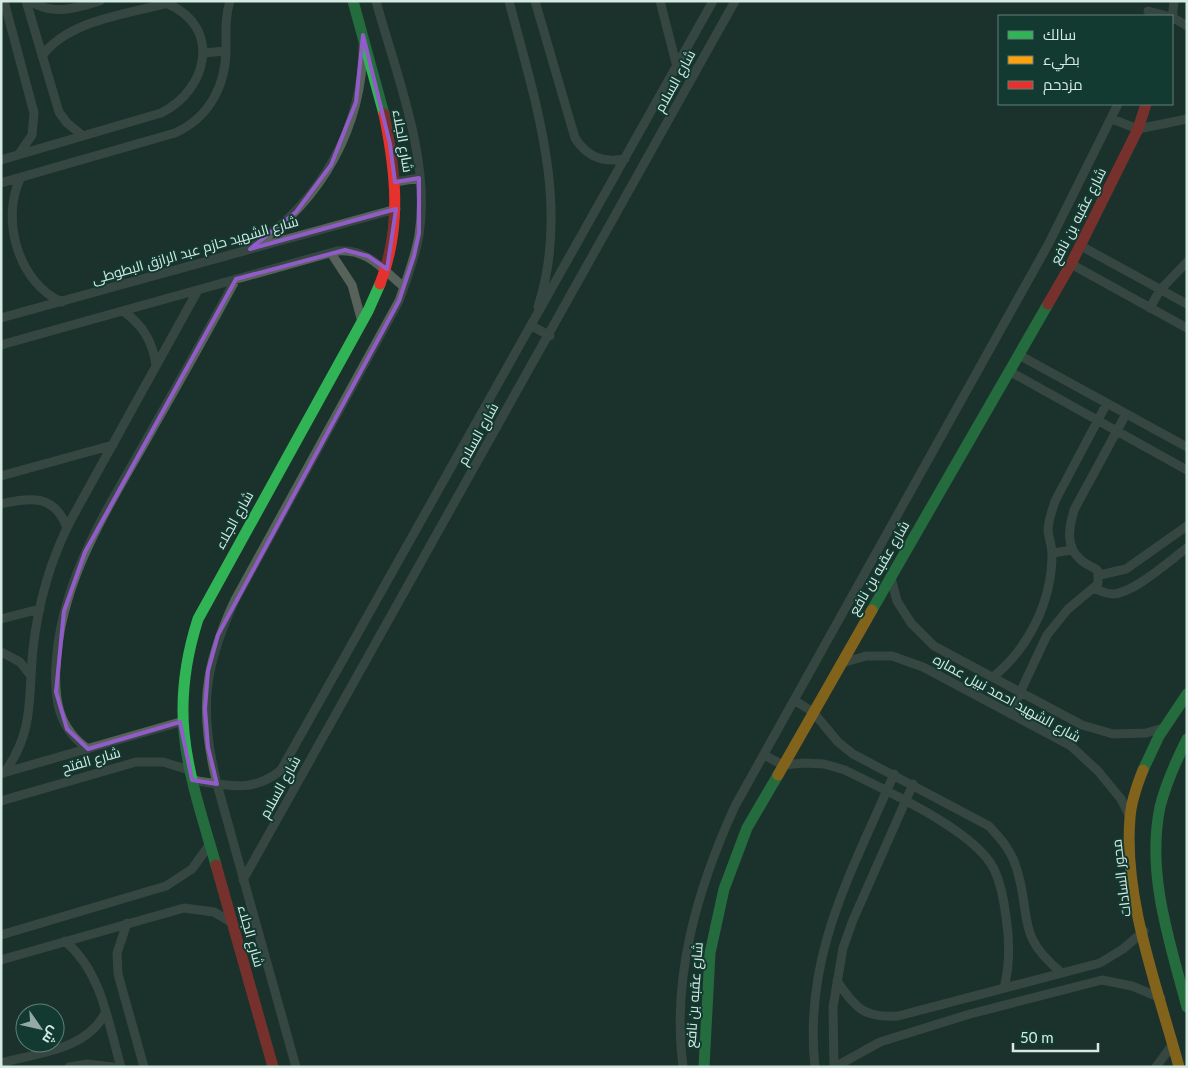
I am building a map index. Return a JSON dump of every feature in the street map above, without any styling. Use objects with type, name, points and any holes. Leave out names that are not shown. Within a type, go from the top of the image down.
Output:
[{"type":"street","points":[[4,1],[34,113],[32,135],[19,154]]},
{"type":"street","points":[[28,1],[59,112],[66,124],[83,136]]},
{"type":"street","points":[[28,1],[43,7],[62,10],[100,1]]},
{"type":"street","points":[[1,183],[175,133],[189,125],[208,108],[216,95],[224,73],[226,18],[230,1]]},
{"type":"street","name":"شارع الجلاء","points":[[273,1067],[191,775],[180,722],[183,671],[198,618],[362,322],[385,272],[393,240],[396,209],[395,182],[390,144],[353,1]]},
{"type":"street","name":"شارع الجلاء","points":[[296,1067],[217,784],[208,747],[205,709],[208,671],[218,635],[235,600],[382,333],[404,287],[419,233],[419,178],[415,140],[376,1]]},
{"type":"street","points":[[509,1],[540,121],[550,183],[549,256],[543,291],[532,326],[550,336]]},
{"type":"street","points":[[534,1],[574,138],[580,146],[596,158],[606,160],[625,159]]},
{"type":"street","points":[[660,1],[677,67]]},
{"type":"street","name":"شارع السلام","points":[[191,775],[217,784],[247,787],[260,784],[281,770],[714,1]]},
{"type":"street","name":"شارع السلام","points":[[243,880],[550,336],[735,1]]},
{"type":"street","points":[[1148,14],[1149,1]]},
{"type":"street","points":[[1172,15],[1174,1]]},
{"type":"street","points":[[1,160],[171,108],[194,85],[201,66],[203,53],[201,38],[193,23],[172,2],[78,28],[54,42],[42,56]]},
{"type":"street","points":[[1173,19],[1187,26]]},
{"type":"street","points":[[250,249],[296,212],[331,165],[347,131],[356,102],[363,57],[363,35]]},
{"type":"street","points":[[203,53],[226,50]]},
{"type":"street","name":"شارع عقبه بن نافع","points":[[683,1067],[682,999],[686,955],[697,904],[713,854],[735,806],[1049,243],[1112,120],[1118,105]]},
{"type":"street","name":"شارع عقبه بن نافع","points":[[704,1067],[710,953],[724,889],[747,828],[1071,264],[1138,129],[1146,105]]},
{"type":"street","points":[[1112,120],[1138,129],[1187,119]]},
{"type":"street","points":[[21,177],[13,194],[10,213],[24,266],[39,288],[62,302]]},
{"type":"street","points":[[395,182],[419,178]]},
{"type":"street","name":"شارع الشهيد حازم عبد الرازق البطوطى","points":[[1,318],[396,209]]},
{"type":"street","points":[[1080,246],[1187,304]]},
{"type":"street","points":[[1,345],[345,250],[361,252],[374,260],[385,272],[404,287]]},
{"type":"street","points":[[331,253],[352,285],[362,322]]},
{"type":"street","points":[[1150,308],[1160,290],[1187,262]]},
{"type":"street","points":[[1071,264],[1187,328]]},
{"type":"street","points":[[88,749],[67,729],[56,702],[57,651],[69,591],[92,539],[236,279]]},
{"type":"street","points":[[3,773],[19,749],[28,723],[31,676],[40,609],[50,570],[67,528],[198,290]]},
{"type":"street","points":[[123,311],[144,330],[153,347],[156,366]]},
{"type":"street","points":[[1019,354],[1187,448]]},
{"type":"street","points":[[1009,371],[1187,470]]},
{"type":"street","points":[[993,677],[1011,663],[1025,644],[1040,613],[1048,591],[1052,552],[1048,531],[1055,501],[1107,403]]},
{"type":"street","points":[[1010,714],[1047,635],[1068,609],[1098,584],[1100,575],[1095,568],[1080,560],[1072,550],[1069,538],[1074,510],[1126,414]]},
{"type":"street","points":[[1,476],[113,445]]},
{"type":"street","points":[[1,504],[23,499],[45,502],[57,510],[67,528]]},
{"type":"street","points":[[1100,575],[1126,569],[1187,526]]},
{"type":"street","points":[[1094,588],[1111,594],[1120,593],[1138,584],[1187,548]]},
{"type":"street","points":[[1052,552],[1072,550]]},
{"type":"street","name":"شارع الشهيد احمد نبيل عماره","points":[[891,578],[898,601],[911,623],[934,646],[1082,725],[1113,734],[1146,732],[1163,728]]},
{"type":"street","points":[[1,619],[40,609]]},
{"type":"street","points":[[1,652],[20,662],[31,676]]},
{"type":"street","name":"شارع الشهيد احمد نبيل عماره","points":[[842,663],[866,656],[892,656],[908,661],[1071,746],[1098,771],[1120,799],[1130,817]]},
{"type":"street","name":"محور السادات","points":[[1179,1067],[1144,931],[1132,865],[1130,817],[1147,764],[1163,728],[1187,694]]},
{"type":"street","points":[[794,700],[814,712],[838,742],[853,754],[913,784],[989,826],[1005,843],[1015,864],[1029,935],[1049,962],[1062,973]]},
{"type":"street","name":"شارع الفتح","points":[[3,773],[180,722]]},
{"type":"street","points":[[1187,739],[1176,758],[1162,799],[1155,842],[1156,884],[1187,1007]]},
{"type":"street","points":[[764,755],[783,765],[804,762],[824,764],[844,770],[887,791],[962,833],[980,849],[994,868],[1002,890],[1009,936],[1008,971],[1004,988]]},
{"type":"street","name":"شارع الفتح","points":[[1,801],[136,762],[163,762],[191,775]]},
{"type":"street","points":[[815,1067],[816,985],[823,947],[834,910],[894,774]]},
{"type":"street","points":[[913,784],[852,920],[837,981],[833,1007],[834,1067],[880,1042],[970,1014],[1102,980],[1132,986],[1161,998]]},
{"type":"street","points":[[1,935],[166,886],[192,869],[210,844]]},
{"type":"street","points":[[1,960],[174,910],[194,907],[214,912],[231,922]]},
{"type":"street","points":[[126,924],[118,948],[118,974],[144,1067]]},
{"type":"street","points":[[837,981],[860,1011],[878,1017],[898,1016],[1100,963],[1123,949],[1144,931]]},
{"type":"street","points":[[65,941],[79,954],[90,970],[121,1067]]},
{"type":"street","points":[[1032,981],[1035,997]]},
{"type":"street","points":[[1,1063],[83,1039],[96,1028],[105,1013]]},
{"type":"street","points":[[1156,1067],[1173,1044]]},
{"type":"street","points":[[70,1067],[87,1064],[113,1067]]},
{"type":"highlighted area","points":[[363,35],[390,144],[395,182],[419,178],[419,233],[414,256],[399,301],[218,635],[208,671],[205,709],[208,747],[217,784],[192,780],[180,722],[88,749],[67,729],[56,692],[64,611],[85,552],[236,279],[345,250],[368,256],[387,269],[396,209],[250,249],[296,212],[331,165],[356,102]]},
{"type":"traffic: fast","points":[[353,1],[384,114]]},
{"type":"traffic: fast","points":[[216,865],[197,801],[185,744],[183,715],[184,685],[189,654],[198,619],[368,311],[380,284]]},
{"type":"traffic: fast","points":[[872,610],[1048,304]]},
{"type":"traffic: fast","points":[[1143,770],[1159,736],[1187,694]]},
{"type":"traffic: fast","points":[[1187,739],[1165,789],[1156,832],[1156,858],[1162,908],[1187,1007]]},
{"type":"traffic: fast","points":[[704,1067],[710,953],[724,889],[747,828],[778,775]]},
{"type":"traffic: slow","points":[[778,775],[872,610]]},
{"type":"traffic: slow","points":[[1143,770],[1131,812],[1129,849],[1132,880],[1144,944],[1179,1067]]},
{"type":"traffic: jam","points":[[1048,304],[1071,264],[1138,129],[1146,105]]},
{"type":"traffic: jam","points":[[380,284],[392,242],[395,200],[392,157],[384,114]]},
{"type":"traffic: jam","points":[[216,865],[273,1067]]}]
